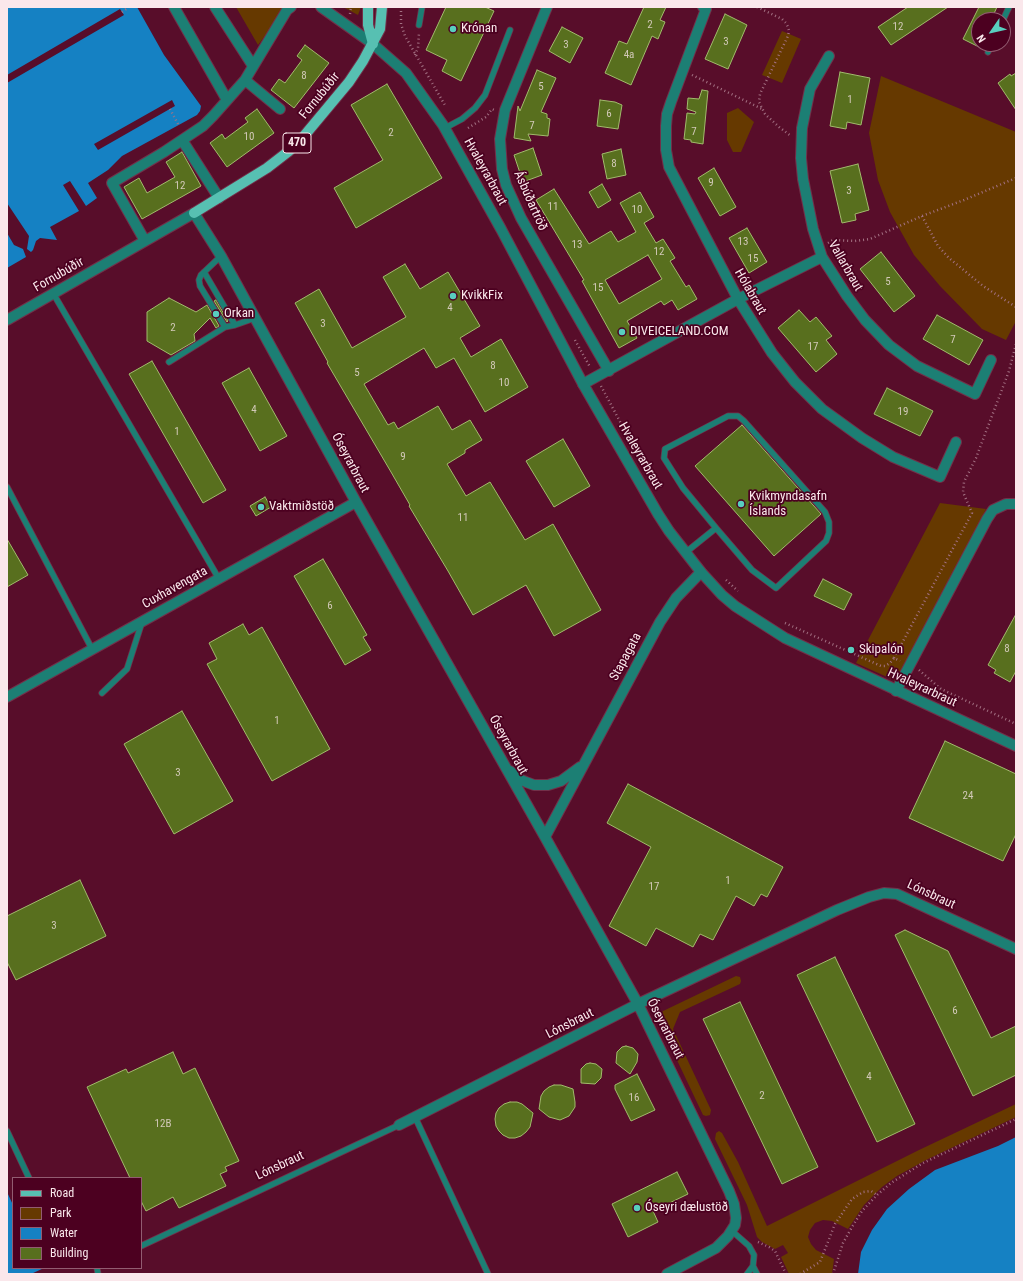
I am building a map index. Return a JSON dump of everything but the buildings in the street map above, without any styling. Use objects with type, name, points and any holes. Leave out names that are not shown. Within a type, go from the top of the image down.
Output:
[{"type":"main road","points":[[368,7],[368,25],[373,44]]},
{"type":"main road","name":"Fornubúðir","points":[[194,213],[267,168],[289,151],[304,136],[349,82],[363,61],[380,29],[382,7]]},
{"type":"street","points":[[174,7],[227,100]]},
{"type":"street","points":[[215,7],[253,66]]},
{"type":"street","points":[[145,241],[112,183],[204,126],[245,80],[287,10],[291,7]]},
{"type":"street","points":[[321,7],[373,44]]},
{"type":"street","name":"Ásbúðartröð","points":[[547,7],[505,110],[500,139],[502,169],[506,185],[531,236],[609,371]]},
{"type":"street","name":"Hólabraut","points":[[705,8],[671,102],[666,126],[666,150],[669,167],[738,299],[772,353],[799,387],[822,409],[862,438],[898,460],[940,477],[956,442]]},
{"type":"street","name":"Hvaleyrarbraut","points":[[373,44],[406,72],[445,128],[584,384],[658,514],[685,553],[722,595],[735,606],[785,638],[1016,746]]},
{"type":"street","name":"Vallarbraut","points":[[829,56],[810,89],[803,118],[801,148],[806,199],[820,253],[847,296],[868,323],[896,350],[922,368],[975,394],[991,360]]},
{"type":"street","name":"Fornubúðir","points":[[245,80],[280,109]]},
{"type":"street","points":[[182,140],[219,198]]},
{"type":"street","name":"Fornubúðir","points":[[7,320],[194,213]]},
{"type":"street","name":"Óseyrarbraut","points":[[194,213],[221,256],[356,502],[638,1004],[729,1191],[734,1204],[736,1218],[732,1231]]},
{"type":"street","points":[[584,384],[820,253]]},
{"type":"street","name":"Cuxhavengata","points":[[7,697],[356,502]]},
{"type":"street","points":[[896,691],[987,519],[993,510],[1006,504],[1016,504]]},
{"type":"street","name":"Stapagata","points":[[545,837],[660,622],[676,598],[701,572]]},
{"type":"street","name":"Stapagata","points":[[505,765],[512,773],[526,782],[534,785],[548,785],[555,784],[566,779],[585,763]]},
{"type":"street","name":"Lónsbraut","points":[[399,1124],[638,1004],[837,910],[869,897],[884,893],[897,894],[1016,949]]},
{"type":"street","points":[[667,1274],[716,1248],[732,1231]]},
{"type":"lane","points":[[420,25],[422,7]]},
{"type":"lane","points":[[445,128],[462,119],[475,108],[485,95],[510,30]]},
{"type":"lane","points":[[221,256],[201,275],[199,280],[200,286],[225,327]]},
{"type":"lane","points":[[204,272],[235,325]]},
{"type":"lane","points":[[53,293],[219,579]]},
{"type":"lane","points":[[169,362],[225,327],[255,318]]},
{"type":"lane","points":[[728,416],[738,416],[825,512],[829,522],[829,533],[826,541],[776,588],[752,570],[716,528],[683,488],[664,458],[666,449],[728,416]]},
{"type":"lane","points":[[7,487],[92,649]]},
{"type":"lane","points":[[685,553],[716,528]]},
{"type":"lane","points":[[102,693],[127,669],[142,621]]},
{"type":"lane","points":[[415,1116],[488,1274]]},
{"type":"lane","name":"Lónsbraut","points":[[142,1246],[399,1124]]},
{"type":"lane","points":[[7,1131],[29,1177]]},
{"type":"lane","points":[[732,1231],[749,1246],[754,1255],[753,1266],[747,1274]]},
{"type":"lane","points":[[753,1266],[757,1274]]},
{"type":"path","points":[[122,12],[129,7]]},
{"type":"path","points":[[401,7],[402,30],[460,132],[486,117],[492,109],[505,110]]},
{"type":"path","points":[[756,7],[782,19],[786,23],[789,31],[783,48],[760,94],[759,102],[762,108],[778,127],[791,136],[801,148]]},
{"type":"path","points":[[415,55],[418,48],[420,25]]},
{"type":"path","points":[[683,70],[762,108]]},
{"type":"path","points":[[170,109],[178,124]]},
{"type":"path","points":[[820,253],[832,240],[855,241],[870,239],[1016,178]]},
{"type":"path","points":[[922,216],[936,242],[949,258],[983,286],[1016,307]]},
{"type":"path","points":[[574,340],[626,431]]},
{"type":"path","points":[[783,622],[881,666],[885,666],[890,663],[972,513],[963,492],[964,482],[1009,371],[1016,344]]},
{"type":"path","points":[[724,578],[739,592]]},
{"type":"path","points":[[894,658],[922,671],[941,689],[1016,724]]},
{"type":"path","points":[[834,1274],[843,1243],[862,1211],[877,1195],[896,1179],[923,1163],[1016,1120]]},
{"type":"path","points":[[800,1274],[820,1262],[835,1224],[852,1198],[863,1192],[871,1191],[877,1195]]},
{"type":"path","points":[[757,1241],[775,1251],[786,1274]]},
{"type":"green space","points":[[236,7],[287,7],[258,45]]},
{"type":"green space","points":[[343,7],[361,7],[358,15]]},
{"type":"green space","points":[[782,31],[801,39],[782,83],[762,75]]},
{"type":"green space","points":[[881,76],[1016,132],[1016,321],[1006,340],[982,329],[940,286],[914,255],[890,212],[878,180],[869,133]]},
{"type":"green space","points":[[738,108],[754,122],[741,152],[733,152],[727,140],[727,113]]},
{"type":"green space","points":[[940,503],[986,509],[905,685],[856,663]]},
{"type":"green space","points":[[736,976],[740,977],[740,984],[680,1012],[673,1029],[711,1110],[710,1115],[706,1116],[703,1115],[658,1020],[658,1015],[661,1012]]},
{"type":"green space","points":[[1016,1104],[1016,1117],[926,1160],[897,1176],[882,1187],[864,1205],[848,1229],[832,1221],[823,1220],[815,1223],[810,1230],[808,1237],[816,1250],[834,1259],[832,1274],[789,1274],[781,1257],[788,1253],[783,1245],[775,1249],[762,1242],[757,1237],[747,1205],[715,1139],[716,1133],[719,1131],[722,1133],[738,1162],[767,1226],[919,1150]]},
{"type":"water","points":[[7,7],[137,7],[164,55],[201,106],[197,115],[122,156],[108,170],[88,183],[97,198],[86,206],[70,181],[63,185],[79,211],[50,227],[57,240],[40,238],[36,241],[31,252],[27,249],[29,236],[7,203]]},
{"type":"water","points":[[7,233],[14,245],[23,249],[26,257],[7,268]]},
{"type":"water","points":[[1016,1137],[1016,1274],[858,1274],[861,1252],[872,1230],[887,1209],[909,1189],[935,1170],[998,1146]]},
{"type":"water","points":[[7,1192],[12,1203],[12,1269],[42,1269],[31,1274],[7,1274]]},
{"type":"pier","points":[[120,9],[124,15],[7,83],[7,75]]},
{"type":"pier","points":[[172,100],[175,106],[98,150],[94,144]]},
{"type":"place","name":"Krónan","points":[[453,29]]},
{"type":"place","name":"KvikkFix","points":[[453,296]]},
{"type":"place","name":"Orkan","points":[[216,314]]},
{"type":"place","name":"DIVEICELAND.COM","points":[[622,332]]},
{"type":"place","name":"Kvikmyndasafn Íslands","points":[[741,504]]},
{"type":"place","name":"Vaktmiðstöð","points":[[261,507]]},
{"type":"place","name":"Skipalón","points":[[851,650]]},
{"type":"place","name":"Óseyri dælustöð","points":[[637,1208]]}]
